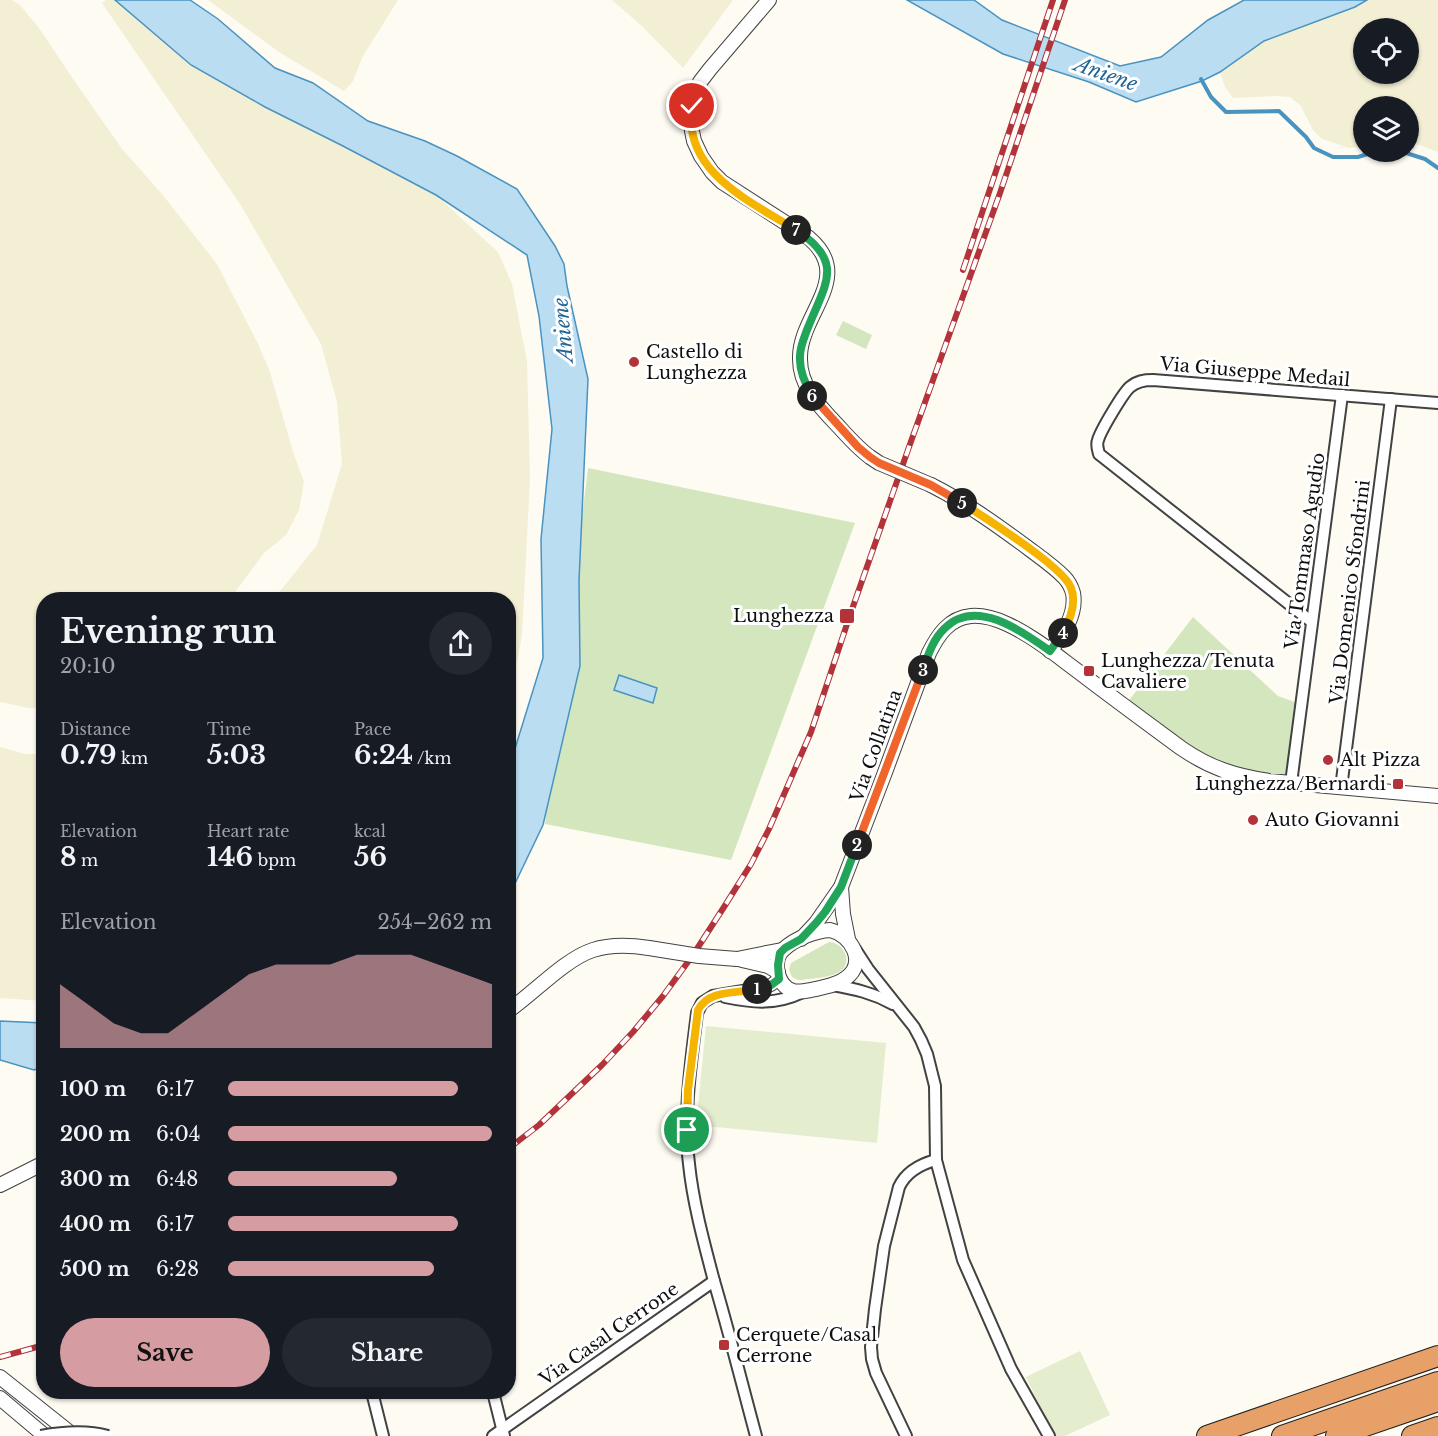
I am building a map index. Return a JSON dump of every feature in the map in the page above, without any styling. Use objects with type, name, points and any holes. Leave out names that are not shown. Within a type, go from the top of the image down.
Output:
[{"type":"highway","points":[[1207,1436],[1438,1356]]},
{"type":"highway","points":[[1336,1436],[1438,1382]]},
{"type":"highway","points":[[1282,1436],[1386,1410],[1438,1401]]},
{"type":"highway","points":[[1412,1436],[1438,1427]]},
{"type":"street","points":[[769,0],[700,82],[691,111],[693,136],[698,151],[722,182],[809,238],[824,256],[827,265],[827,280],[801,347],[800,359],[803,377],[813,399],[870,457],[946,493],[1004,530],[1063,575],[1069,583],[1073,598],[1071,616],[1063,634],[1050,651]]},
{"type":"street","name":"Via Giuseppe Medail","points":[[1312,622],[1102,457],[1097,443],[1124,393],[1135,384],[1144,380],[1153,380],[1438,403]]},
{"type":"street","name":"Via Tommaso Agudio","points":[[1291,783],[1342,395]]},
{"type":"street","name":"Via Domenico Sfondrini","points":[[1341,788],[1391,399]]},
{"type":"street","name":"Via Collatina","points":[[801,939],[816,923],[841,887],[929,653],[945,628],[967,617],[989,618],[1016,628],[1194,757],[1209,765],[1261,780],[1438,796]]},
{"type":"street","name":"Via Collatina","points":[[841,887],[843,914],[851,943]]},
{"type":"street","points":[[737,959],[782,950],[817,932],[830,930],[839,933],[851,943],[868,969],[914,1027],[932,1072],[935,1096],[936,1160],[963,1260],[1011,1369],[1049,1436]]},
{"type":"street","points":[[516,1005],[570,963],[587,952],[599,948],[616,945],[737,959],[768,966],[779,976],[784,986],[793,991],[833,985],[847,978],[854,968],[856,955],[851,943]]},
{"type":"street","points":[[756,1436],[709,1264],[692,1187],[687,1130],[688,1090],[697,1013],[702,1003],[716,994],[771,985],[779,976],[779,957],[782,950]]},
{"type":"street","points":[[833,985],[873,993],[898,1007]]},
{"type":"street","points":[[716,994],[744,1001],[767,1002],[790,998],[807,990]]},
{"type":"street","points":[[906,1436],[873,1366],[871,1347],[874,1309],[884,1246],[899,1187],[909,1173],[936,1160]]},
{"type":"street","points":[[0,1185],[36,1167]]},
{"type":"street","name":"Via Casal Cerrone","points":[[500,1434],[714,1281]]},
{"type":"street","points":[[0,1377],[74,1436]]},
{"type":"street","points":[[0,1398],[43,1436],[74,1432],[95,1432],[108,1436]]},
{"type":"street","points":[[374,1399],[383,1436]]},
{"type":"street","points":[[494,1399],[500,1434]]},
{"type":"shaded area","points":[[0,0],[12,0],[20,5],[39,28],[122,149],[162,194],[217,264],[269,369],[304,482],[299,510],[286,535],[264,553],[235,592],[36,592],[36,708],[0,702]]},
{"type":"shaded area","points":[[106,0],[115,0],[191,65],[265,107],[436,195],[498,252],[512,284],[527,361],[530,478],[522,635],[516,666],[516,592],[279,592],[317,545],[342,464],[337,402],[321,344],[240,204],[102,3]]},
{"type":"shaded area","points":[[208,0],[398,0],[363,56],[353,81],[344,91],[279,52]]},
{"type":"shaded area","points":[[612,0],[733,0],[683,68],[643,27]]},
{"type":"shaded area","points":[[1367,0],[1438,0],[1438,152],[1419,145],[1419,96],[1353,96],[1353,147],[1349,148],[1322,139],[1313,130],[1301,106],[1290,97],[1233,98],[1225,87],[1220,72],[1264,41],[1355,7]]},
{"type":"shaded area","points":[[0,747],[25,754],[36,754],[36,1001],[0,998]]},
{"type":"green space","points":[[843,321],[872,335],[866,349],[836,335]]},
{"type":"green space","points":[[588,468],[855,523],[731,860],[545,824]]},
{"type":"green space","points":[[1193,617],[1278,696],[1297,703],[1287,778],[1252,773],[1199,756],[1127,703]]},
{"type":"green space","points":[[829,942],[840,946],[846,955],[842,970],[820,978],[798,980],[792,977],[789,970],[791,963]]},
{"type":"green space","points":[[706,1026],[886,1043],[877,1143],[696,1125]]},
{"type":"green space","points":[[1080,1351],[1110,1415],[1065,1436],[1054,1436],[1026,1377]]},
{"type":"water","name":"Aniene","points":[[115,0],[190,0],[218,19],[275,68],[313,83],[368,121],[425,141],[517,189],[555,246],[564,264],[588,379],[579,581],[580,666],[543,825],[516,881],[516,745],[543,658],[541,539],[552,429],[539,316],[527,255],[436,195],[265,107],[191,65]]},
{"type":"water","name":"Aniene","points":[[907,0],[974,0],[1002,20],[1120,66],[1161,57],[1208,20],[1244,0],[1367,0],[1355,7],[1264,41],[1220,72],[1202,81],[1136,102],[1089,82],[1003,54]]},
{"type":"water","points":[[619,675],[657,688],[653,703],[614,690]]},
{"type":"water","points":[[0,1021],[36,1023],[36,1069],[0,1060]]},
{"type":"waterway","points":[[1201,79],[1211,97],[1226,112],[1279,111],[1314,148],[1333,157],[1353,157]]},
{"type":"waterway","points":[[1419,157],[1438,168]]},
{"type":"railway","points":[[963,270],[1053,0]]},
{"type":"railway","points":[[516,1143],[539,1125],[602,1065],[663,996],[724,907],[751,864],[769,829],[811,732],[849,618],[1000,193],[1065,0]]},
{"type":"railway","points":[[0,1357],[36,1347]]},
{"type":"place","name":"Castello di Lunghezza","points":[[634,362]]},
{"type":"place","name":"Lunghezza","points":[[847,616]]},
{"type":"place","name":"Lunghezza/Tenuta Cavaliere","points":[[1089,671]]},
{"type":"place","name":"Alt Pizza","points":[[1328,760]]},
{"type":"place","name":"Lunghezza/Bernardi","points":[[1398,784]]},
{"type":"place","name":"Auto Giovanni","points":[[1253,820]]},
{"type":"place","name":"Cerquete/Casal Cerrone","points":[[724,1345]]},
{"type":"route","points":[[687,1130],[688,1090],[697,1013],[700,1006],[716,994],[755,989],[771,985],[779,979],[778,965],[782,950],[801,939],[825,912],[841,887],[929,653],[939,636],[953,622],[962,618],[981,616],[1007,624],[1050,651],[1067,626],[1073,603],[1069,583],[1049,564],[1004,530],[946,493],[870,457],[813,399],[803,377],[800,353],[827,280],[826,260],[809,238],[732,190],[712,172],[694,141],[692,106]]}]
